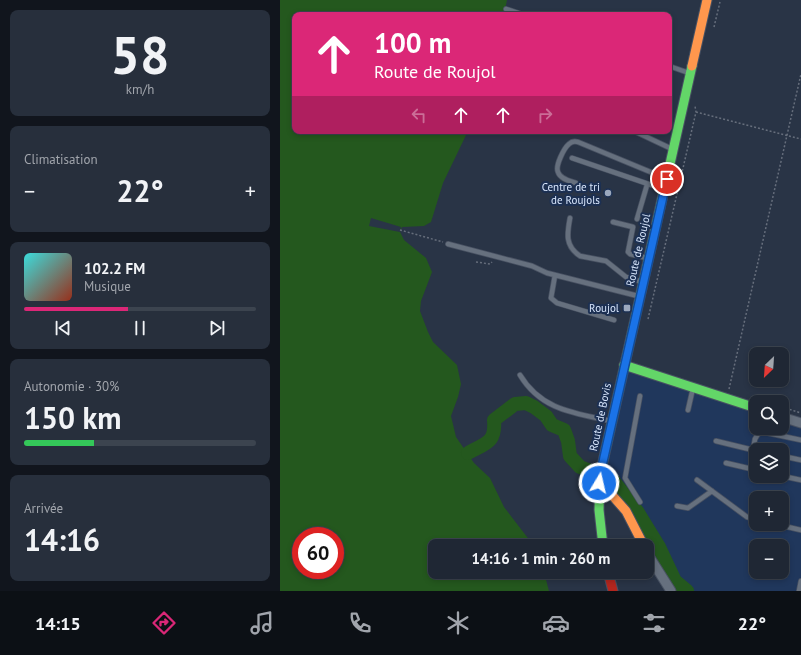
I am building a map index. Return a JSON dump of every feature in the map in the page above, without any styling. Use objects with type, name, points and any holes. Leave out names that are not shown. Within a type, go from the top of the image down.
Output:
[{"type":"main road","name":"Route de Roujol","points":[[624,365],[707,0]]},
{"type":"main road","points":[[624,365],[693,386],[749,406]]},
{"type":"main road","name":"Route de Bovis","points":[[602,539],[598,492],[600,475],[624,365]]},
{"type":"main road","points":[[598,492],[611,494],[626,511],[640,539]]},
{"type":"main road","points":[[610,579],[613,591]]},
{"type":"street","points":[[789,419],[801,423]]},
{"type":"street","points":[[654,565],[670,591]]},
{"type":"lane","points":[[506,9],[515,12]]},
{"type":"lane","points":[[672,67],[690,74]]},
{"type":"lane","points":[[640,134],[673,150]]},
{"type":"lane","points":[[576,183],[560,176],[557,167],[564,150],[569,143],[573,141],[667,179]]},
{"type":"lane","points":[[572,158],[664,190]]},
{"type":"lane","points":[[637,219],[647,185]]},
{"type":"lane","points":[[570,218],[567,240],[577,254],[580,256],[606,261],[628,278],[643,282]]},
{"type":"lane","points":[[613,222],[633,227],[628,252],[630,254],[649,258]]},
{"type":"lane","points":[[448,244],[532,266],[547,273],[640,296]]},
{"type":"lane","points":[[555,275],[551,298],[553,301],[614,320]]},
{"type":"lane","points":[[520,375],[527,387],[551,405],[559,409],[612,421]]},
{"type":"lane","points":[[688,410],[693,386]]},
{"type":"lane","points":[[640,396],[625,478],[640,502]]},
{"type":"lane","points":[[755,443],[758,434],[763,432],[801,440]]},
{"type":"lane","points":[[716,442],[749,450]]},
{"type":"lane","points":[[789,457],[801,460]]},
{"type":"lane","points":[[726,463],[749,468]]},
{"type":"lane","points":[[789,477],[801,480]]},
{"type":"lane","points":[[697,480],[749,518]]},
{"type":"lane","points":[[677,506],[688,508],[712,491]]},
{"type":"lane","points":[[789,527],[801,530]]},
{"type":"path","points":[[712,33],[720,2]]},
{"type":"path","points":[[729,389],[801,74]]},
{"type":"path","points":[[646,324],[696,112],[695,102]]},
{"type":"path","points":[[696,112],[801,139]]},
{"type":"path","points":[[400,230],[448,244]]},
{"type":"path","points":[[476,262],[490,264],[496,260],[496,256]]},
{"type":"path","points":[[789,409],[801,413]]},
{"type":"shaded area","points":[[280,0],[507,0],[505,12],[292,12],[292,134],[467,134],[443,183],[431,222],[424,226],[402,227],[400,232],[404,240],[426,258],[432,272],[421,301],[420,311],[433,342],[457,365],[461,384],[451,416],[456,437],[474,463],[490,478],[504,507],[529,539],[428,539],[428,579],[546,579],[549,591],[280,591]]},
{"type":"shaded area","points":[[624,365],[749,406],[749,435],[789,435],[789,419],[801,423],[801,591],[687,591],[675,581],[659,547],[637,511],[612,479],[605,476]]},
{"type":"pier","points":[[371,218],[401,227],[400,232],[369,226]]},
{"type":"waterway","points":[[468,453],[485,444],[491,438],[494,428],[494,420],[515,404],[526,403],[534,407],[546,416],[552,425],[564,430],[568,441],[570,456],[580,467],[612,479],[637,511],[659,547],[675,581],[687,591]]},
{"type":"traffic: fast","points":[[602,539],[599,510],[600,475],[692,66]]},
{"type":"traffic: fast","points":[[624,365],[749,406]]},
{"type":"traffic: slow","points":[[692,66],[707,0]]},
{"type":"traffic: slow","points":[[599,492],[611,494],[626,511],[640,539]]},
{"type":"traffic: jam","points":[[610,579],[613,591]]},
{"type":"place","name":"Centre de tri de Roujols","points":[[608,193]]},
{"type":"place","name":"Roujol","points":[[627,308]]},
{"type":"route","points":[[599,483],[624,365],[667,179]]}]
